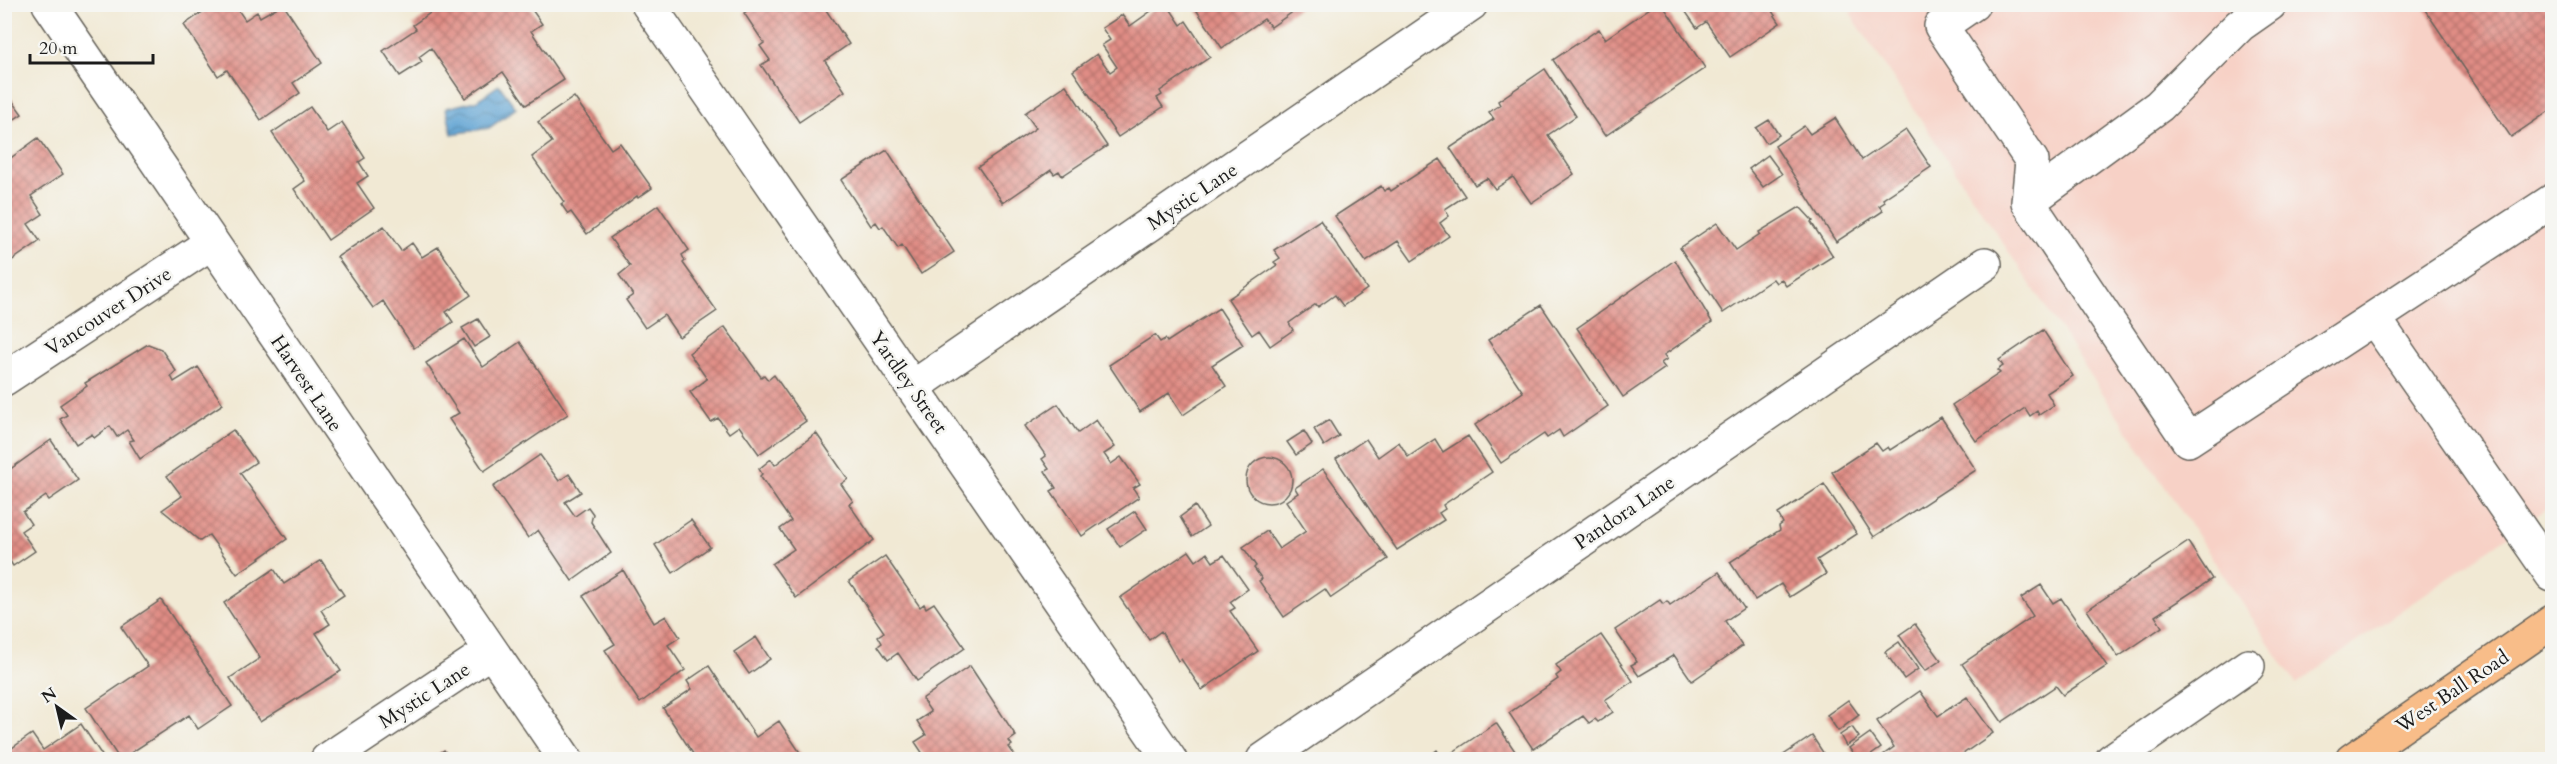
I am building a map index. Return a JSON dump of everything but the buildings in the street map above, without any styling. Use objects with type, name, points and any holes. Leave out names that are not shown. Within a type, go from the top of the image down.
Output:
[{"type":"main road","name":"West Ball Road","points":[[2352,759],[2553,622]]},
{"type":"street","name":"Harvest Lane","points":[[50,4],[211,243],[566,759]]},
{"type":"street","name":"Yardley Street","points":[[648,4],[1170,759]]},
{"type":"street","name":"Mystic Lane","points":[[913,387],[1471,4]]},
{"type":"street","points":[[1973,4],[1941,26],[2032,162],[2028,202],[2188,440],[2553,201]]},
{"type":"street","points":[[2028,202],[2159,106],[2240,25],[2270,4]]},
{"type":"street","name":"Vancouver Drive","points":[[4,379],[211,243]]},
{"type":"street","name":"Pandora Lane","points":[[1263,759],[1985,264]]},
{"type":"street","points":[[2374,318],[2553,575]]},
{"type":"street","name":"Mystic Lane","points":[[327,759],[490,651]]},
{"type":"street","points":[[2112,759],[2248,666]]},
{"type":"shaded area","points":[[1862,4],[2552,5],[2552,505],[2296,684],[1850,13]]},
{"type":"water","points":[[499,85],[516,108],[489,128],[452,134],[446,108],[476,101]]}]
